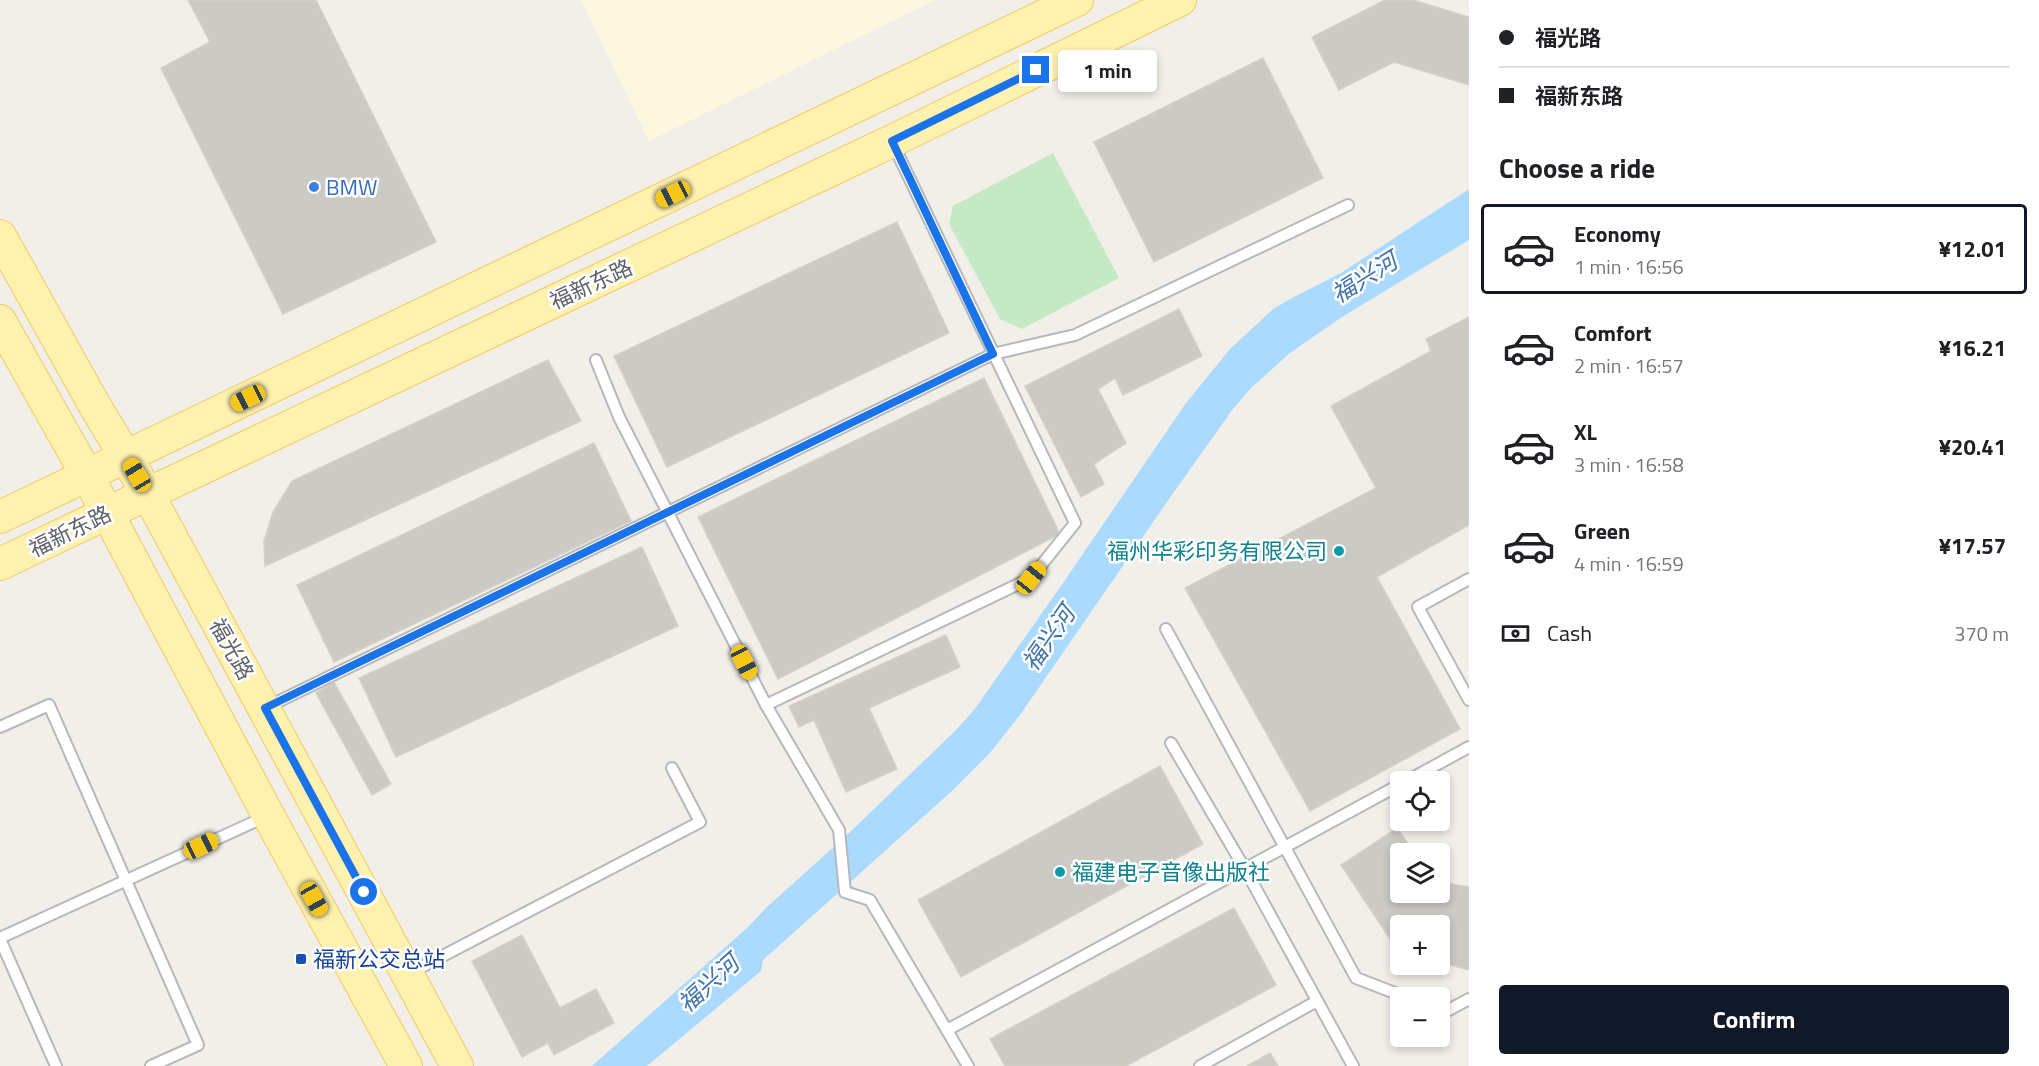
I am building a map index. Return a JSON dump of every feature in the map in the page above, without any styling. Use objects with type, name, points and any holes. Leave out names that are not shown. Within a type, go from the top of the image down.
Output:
[{"type":"main road","name":"福新东路","points":[[0,517],[1077,0]]},
{"type":"main road","name":"福新东路","points":[[0,564],[892,141],[1180,0]]},
{"type":"main road","name":"福光路","points":[[0,236],[95,406],[148,494],[457,1066]]},
{"type":"main road","name":"福光路","points":[[0,321],[108,513],[268,815],[406,1066]]},
{"type":"lane","points":[[766,705],[1031,578],[1076,523],[892,141]]},
{"type":"lane","points":[[265,708],[993,354],[1075,335],[1348,205]]},
{"type":"lane","points":[[597,360],[619,417],[766,705],[839,830],[845,892],[870,900],[968,1066]]},
{"type":"lane","points":[[1469,579],[1418,607],[1469,700]]},
{"type":"lane","points":[[1166,629],[1356,978],[1390,991]]},
{"type":"lane","points":[[0,727],[49,705],[127,880],[198,1045],[151,1066]]},
{"type":"lane","points":[[1171,743],[1245,869],[1353,1066]]},
{"type":"lane","points":[[1426,771],[1469,747]]},
{"type":"lane","points":[[407,975],[700,822],[672,768]]},
{"type":"lane","points":[[947,1030],[1390,790]]},
{"type":"lane","points":[[57,1066],[0,939],[268,815]]},
{"type":"lane","points":[[1450,1009],[1469,999]]},
{"type":"lane","points":[[1200,1066],[1317,1001]]},
{"type":"shaded area","points":[[581,0],[935,0],[649,141]]},
{"type":"green space","points":[[1053,153],[1119,278],[1022,329],[1000,319],[949,224],[953,206]]},
{"type":"water","name":"福兴河","points":[[1469,189],[1469,240],[1342,317],[1290,353],[1251,388],[1233,409],[1169,499],[1020,715],[989,754],[952,791],[763,960],[761,971],[647,1066],[592,1066],[848,834],[974,710],[1186,403],[1230,349],[1273,309],[1341,273]]},
{"type":"building","name":"BMW","points":[[188,0],[316,0],[436,242],[283,314],[161,68],[210,42]]},
{"type":"building","points":[[1385,0],[1413,0],[1469,17],[1469,85],[1394,62],[1339,90],[1312,37]]},
{"type":"building","points":[[1263,58],[1323,178],[1154,262],[1094,142]]},
{"type":"building","points":[[897,222],[949,333],[667,467],[614,356]]},
{"type":"building","points":[[1179,309],[1202,356],[1123,395],[1115,378],[1098,389],[1126,443],[1094,464],[1104,484],[1081,497],[1025,386]]},
{"type":"building","name":"福州华彩印务有限公司","points":[[1469,317],[1469,525],[1377,577],[1460,729],[1310,811],[1185,588],[1376,488],[1331,406],[1431,351],[1426,339]]},
{"type":"building","points":[[548,360],[581,421],[265,566],[264,541],[273,512],[292,481]]},
{"type":"building","points":[[984,378],[1060,534],[778,679],[698,517]]},
{"type":"building","points":[[594,443],[631,521],[334,662],[297,585]]},
{"type":"building","points":[[642,547],[678,626],[396,757],[359,678]]},
{"type":"building","points":[[946,635],[960,667],[869,708],[897,769],[846,792],[814,720],[799,727],[789,706]]},
{"type":"building","points":[[334,682],[391,784],[372,795],[316,693]]},
{"type":"building","name":"福建电子音像出版社","points":[[1160,766],[1203,844],[961,977],[918,900]]},
{"type":"building","points":[[1392,831],[1399,831],[1407,843],[1390,843],[1390,903],[1450,903],[1450,884],[1469,887],[1469,970],[1450,965],[1450,915],[1390,915],[1390,939],[1341,865]]},
{"type":"building","name":"福建电子音像出版社","points":[[1234,908],[1276,985],[1126,1066],[1005,1066],[990,1039]]},
{"type":"building","points":[[522,935],[560,1008],[596,989],[614,1023],[554,1055],[548,1043],[522,1057],[472,961]]},
{"type":"building","points":[[1270,1053],[1278,1066],[1247,1066]]},
{"type":"place","name":"BMW","points":[[314,187]]},
{"type":"place","name":"福州华彩印务有限公司","points":[[1339,551]]},
{"type":"place","name":"福建电子音像出版社","points":[[1060,872]]},
{"type":"place","name":"福新公交总站","points":[[301,959]]},
{"type":"route","points":[[364,892],[265,708],[993,354],[892,141],[1036,70]]}]
